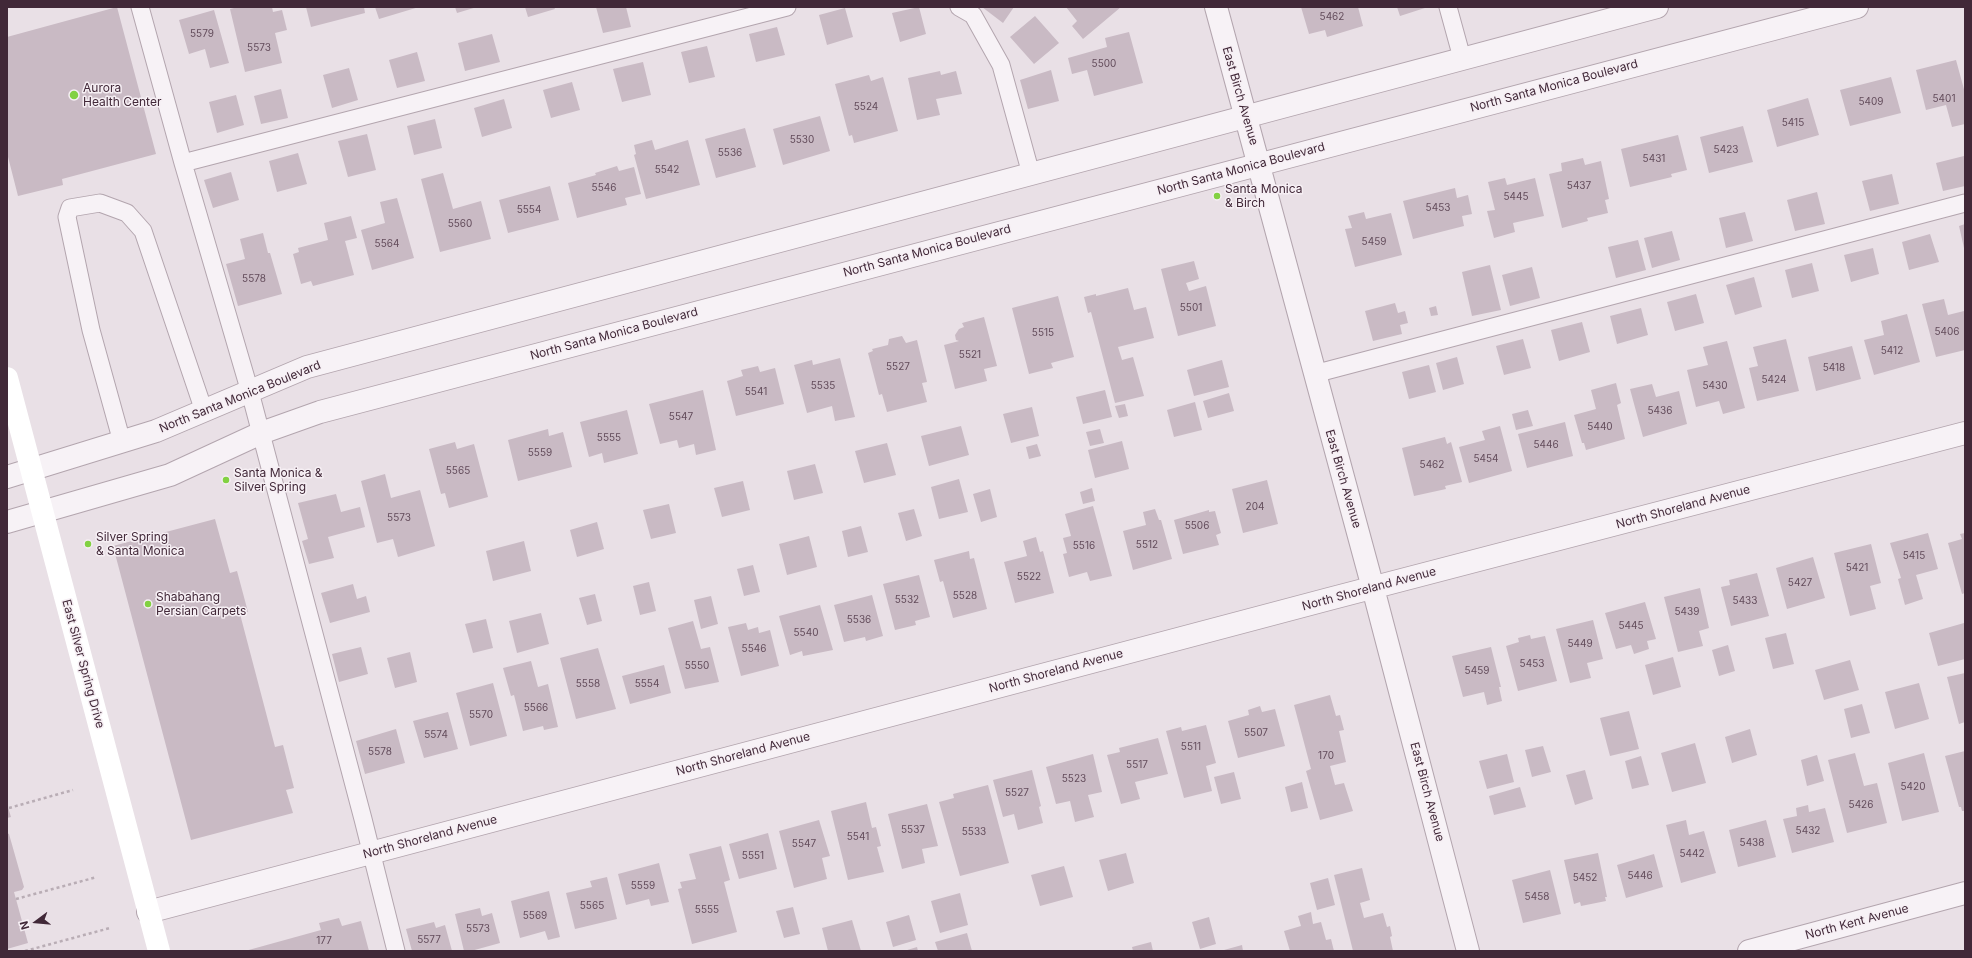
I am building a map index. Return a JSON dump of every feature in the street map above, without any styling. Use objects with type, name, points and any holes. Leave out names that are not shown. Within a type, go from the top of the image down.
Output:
[{"type":"main road","name":"East Silver Spring Drive","points":[[7,378],[159,951]]},
{"type":"street","name":"East Birch Avenue","points":[[1216,7],[1373,588],[1468,951]]},
{"type":"street","name":"North Santa Monica Boulevard","points":[[7,477],[32,471],[122,442],[204,411],[307,367],[1657,7]]},
{"type":"street","name":"North Santa Monica Boulevard","points":[[7,522],[170,475],[261,433],[320,412],[1857,7]]},
{"type":"street","name":"North Shoreland Avenue","points":[[148,912],[1965,433]]},
{"type":"street","name":"North Kent Avenue","points":[[1749,951],[1965,893]]},
{"type":"lane","points":[[140,7],[183,163],[250,392],[372,852],[396,951]]},
{"type":"lane","points":[[183,163],[787,7]]},
{"type":"lane","points":[[959,7],[973,15],[1002,65],[1031,174]]},
{"type":"lane","points":[[1448,7],[1462,58]]},
{"type":"lane","points":[[122,442],[91,330],[67,217],[70,208],[100,203],[127,214],[143,231],[204,411]]},
{"type":"lane","points":[[1314,374],[1965,203]]},
{"type":"path","points":[[9,808],[74,790]]},
{"type":"path","points":[[16,899],[97,877]]},
{"type":"path","points":[[25,951],[110,928]]},
{"type":"building","name":"Aurora Health Center","points":[[117,7],[156,154],[62,179],[63,185],[18,196],[7,153],[7,37]]},
{"type":"building","points":[[238,7],[272,7],[273,12],[282,10],[287,30],[275,33],[282,63],[245,72],[230,9]]},
{"type":"building","points":[[306,7],[364,7],[365,13],[311,27]]},
{"type":"building","points":[[375,7],[419,7],[379,19]]},
{"type":"building","points":[[455,7],[477,7],[457,13]]},
{"type":"building","points":[[525,7],[554,7],[555,9],[528,17]]},
{"type":"building","points":[[596,7],[626,7],[631,27],[603,33]]},
{"type":"building","points":[[919,7],[926,34],[900,42],[892,13]]},
{"type":"building","points":[[982,7],[1014,7],[1003,23]]},
{"type":"building","points":[[1066,7],[1121,7],[1083,39],[1072,26],[1077,21]]},
{"type":"building","points":[[1301,7],[1358,7],[1363,26],[1327,37],[1325,30],[1309,34]]},
{"type":"building","points":[[1397,7],[1428,7],[1400,16]]},
{"type":"building","points":[[845,8],[853,37],[827,45],[819,15]]},
{"type":"building","points":[[214,10],[229,63],[210,68],[205,49],[189,54],[179,20]]},
{"type":"building","points":[[1035,16],[1059,43],[1034,64],[1010,37]]},
{"type":"building","points":[[777,27],[785,55],[756,62],[749,34]]},
{"type":"building","points":[[1129,32],[1143,83],[1094,96],[1087,70],[1072,74],[1068,58],[1107,47],[1105,38]]},
{"type":"building","points":[[492,34],[500,62],[465,71],[458,43]]},
{"type":"building","points":[[707,46],[715,77],[689,83],[681,52]]},
{"type":"building","points":[[417,52],[425,81],[397,88],[389,60]]},
{"type":"building","points":[[1956,60],[1965,93],[1965,124],[1952,127],[1946,105],[1926,110],[1916,70]]},
{"type":"building","points":[[643,62],[651,95],[622,102],[613,69]]},
{"type":"building","points":[[349,68],[358,100],[332,108],[323,75]]},
{"type":"building","points":[[1051,70],[1059,101],[1028,109],[1020,80]]},
{"type":"building","points":[[940,71],[941,75],[956,71],[962,94],[936,99],[940,115],[917,120],[908,78]]},
{"type":"building","points":[[869,75],[871,81],[883,77],[898,131],[854,143],[852,135],[849,136],[835,84]]},
{"type":"building","points":[[1891,77],[1901,113],[1850,126],[1840,90]]},
{"type":"building","points":[[572,82],[580,110],[551,118],[543,90]]},
{"type":"building","points":[[281,89],[288,118],[261,124],[254,96]]},
{"type":"building","points":[[236,95],[244,125],[217,133],[209,102]]},
{"type":"building","points":[[1808,98],[1819,135],[1777,147],[1767,110]]},
{"type":"building","points":[[504,99],[512,128],[482,137],[474,108]]},
{"type":"building","points":[[820,116],[830,151],[783,165],[773,129]]},
{"type":"building","points":[[435,119],[442,148],[414,155],[407,126]]},
{"type":"building","points":[[1743,126],[1753,162],[1709,173],[1700,137]]},
{"type":"building","points":[[745,128],[756,167],[716,178],[705,139]]},
{"type":"building","points":[[367,134],[376,170],[348,177],[338,141]]},
{"type":"building","points":[[1678,135],[1687,170],[1671,174],[1672,177],[1630,187],[1621,149]]},
{"type":"building","points":[[652,140],[655,150],[688,140],[700,185],[646,199],[634,155],[636,154],[634,145]]},
{"type":"building","points":[[298,153],[307,184],[277,192],[269,161]]},
{"type":"building","points":[[1964,156],[1965,186],[1943,191],[1936,163]]},
{"type":"building","points":[[1583,158],[1585,165],[1601,161],[1609,199],[1605,200],[1608,213],[1587,218],[1588,221],[1562,228],[1549,174],[1562,171],[1561,163]]},
{"type":"building","points":[[617,166],[619,171],[634,167],[641,194],[625,198],[627,205],[577,218],[568,183],[596,175],[595,173]]},
{"type":"building","points":[[231,172],[239,200],[213,208],[204,180]]},
{"type":"building","points":[[443,173],[453,209],[481,201],[491,239],[440,252],[421,179]]},
{"type":"building","points":[[1892,174],[1899,204],[1870,211],[1862,181]]},
{"type":"building","points":[[1505,178],[1507,185],[1535,178],[1544,216],[1513,223],[1515,232],[1494,238],[1487,211],[1495,210],[1488,182]]},
{"type":"building","points":[[550,186],[559,220],[508,233],[499,200]]},
{"type":"building","points":[[1455,188],[1457,198],[1468,195],[1472,214],[1462,216],[1464,226],[1413,239],[1403,201]]},
{"type":"building","points":[[1817,192],[1825,224],[1795,231],[1787,200]]},
{"type":"building","points":[[397,198],[414,258],[372,270],[361,230],[385,223],[380,202]]},
{"type":"building","points":[[1364,212],[1366,219],[1391,213],[1402,255],[1355,267],[1345,229],[1352,228],[1348,216]]},
{"type":"building","points":[[1745,212],[1753,241],[1726,248],[1719,218]]},
{"type":"building","points":[[351,216],[357,238],[345,241],[354,275],[313,286],[311,281],[301,284],[293,254],[299,252],[298,248],[328,240],[324,223]]},
{"type":"building","points":[[1965,224],[1965,248],[1964,248],[1959,226]]},
{"type":"building","points":[[1672,231],[1680,260],[1652,268],[1644,238]]},
{"type":"building","points":[[263,233],[282,294],[238,306],[226,264],[245,259],[240,239]]},
{"type":"building","points":[[1930,234],[1939,262],[1909,270],[1902,242]]},
{"type":"building","points":[[1638,240],[1646,270],[1616,278],[1608,247]]},
{"type":"building","points":[[1873,248],[1879,274],[1851,282],[1844,255]]},
{"type":"building","points":[[1194,261],[1199,279],[1186,283],[1189,291],[1206,286],[1216,326],[1178,336],[1161,269]]},
{"type":"building","points":[[1812,263],[1819,291],[1792,298],[1785,270]]},
{"type":"building","points":[[1490,265],[1501,310],[1472,316],[1462,272]]},
{"type":"building","points":[[1532,267],[1540,298],[1510,306],[1502,275]]},
{"type":"building","points":[[1754,277],[1762,307],[1735,315],[1726,285]]},
{"type":"building","points":[[1128,288],[1134,310],[1146,307],[1154,338],[1118,347],[1122,360],[1133,357],[1144,396],[1115,403],[1091,312],[1088,313],[1084,297],[1096,294],[1096,296]]},
{"type":"building","points":[[1696,294],[1704,323],[1675,331],[1667,302]]},
{"type":"building","points":[[1058,296],[1074,357],[1051,363],[1053,368],[1029,374],[1012,308]]},
{"type":"building","points":[[1944,299],[1948,315],[1964,311],[1965,350],[1936,357],[1922,304]]},
{"type":"building","points":[[1395,303],[1398,313],[1405,311],[1408,323],[1400,325],[1402,334],[1373,341],[1365,311]]},
{"type":"building","points":[[1436,306],[1438,315],[1431,316],[1429,308]]},
{"type":"building","points":[[1641,308],[1648,335],[1617,344],[1610,316]]},
{"type":"building","points":[[1907,314],[1920,362],[1874,375],[1864,340],[1884,335],[1881,321]]},
{"type":"building","points":[[984,317],[997,366],[984,369],[987,381],[955,389],[944,345],[959,341],[956,340],[955,335],[959,329],[964,327],[962,323]]},
{"type":"building","points":[[1582,322],[1590,352],[1559,361],[1551,330]]},
{"type":"building","points":[[902,336],[906,343],[917,340],[927,382],[922,383],[927,402],[887,412],[882,394],[879,395],[868,353],[873,351],[872,349],[888,345],[889,339]]},
{"type":"building","points":[[1523,339],[1531,368],[1504,375],[1496,346]]},
{"type":"building","points":[[1786,339],[1799,391],[1757,401],[1749,368],[1758,366],[1753,347]]},
{"type":"building","points":[[1727,341],[1745,408],[1723,414],[1719,401],[1696,407],[1687,370],[1708,365],[1703,347]]},
{"type":"building","points":[[1852,346],[1861,379],[1816,391],[1808,357]]},
{"type":"building","points":[[1457,357],[1464,384],[1443,390],[1436,363]]},
{"type":"building","points":[[840,358],[855,417],[835,421],[832,406],[807,413],[794,365],[812,360],[813,365]]},
{"type":"building","points":[[1222,360],[1229,387],[1194,396],[1187,370]]},
{"type":"building","points":[[1429,365],[1436,392],[1409,399],[1402,372]]},
{"type":"building","points":[[758,366],[760,372],[775,368],[784,404],[736,416],[727,381],[743,376],[741,370]]},
{"type":"building","points":[[1616,383],[1621,403],[1617,405],[1625,439],[1586,450],[1584,443],[1582,443],[1574,415],[1596,409],[1591,390]]},
{"type":"building","points":[[1652,384],[1656,397],[1679,391],[1687,424],[1643,437],[1630,389]]},
{"type":"building","points":[[703,390],[716,450],[696,455],[694,444],[679,448],[677,440],[660,444],[649,404]]},
{"type":"building","points":[[1105,390],[1112,417],[1083,424],[1076,397]]},
{"type":"building","points":[[1229,393],[1234,411],[1208,418],[1203,401]]},
{"type":"building","points":[[1195,402],[1202,430],[1174,437],[1167,410]]},
{"type":"building","points":[[1125,404],[1128,416],[1119,418],[1115,406]]},
{"type":"building","points":[[1032,407],[1039,436],[1011,443],[1003,414]]},
{"type":"building","points":[[627,410],[638,454],[604,463],[602,453],[589,457],[580,422]]},
{"type":"building","points":[[1528,410],[1533,426],[1516,430],[1512,414]]},
{"type":"building","points":[[1565,422],[1573,456],[1527,468],[1518,434]]},
{"type":"building","points":[[961,426],[969,455],[929,466],[921,436]]},
{"type":"building","points":[[1500,426],[1512,471],[1469,483],[1459,447],[1485,440],[1482,431]]},
{"type":"building","points":[[548,429],[549,436],[563,432],[572,467],[518,481],[508,440]]},
{"type":"building","points":[[1100,429],[1104,443],[1090,446],[1086,432]]},
{"type":"building","points":[[1445,437],[1447,444],[1451,442],[1462,482],[1445,486],[1446,489],[1414,496],[1402,448]]},
{"type":"building","points":[[1122,441],[1129,469],[1095,478],[1088,450]]},
{"type":"building","points":[[455,442],[457,449],[474,444],[488,497],[449,508],[445,493],[441,494],[429,449]]},
{"type":"building","points":[[887,443],[896,475],[864,483],[855,451]]},
{"type":"building","points":[[1037,444],[1041,456],[1029,459],[1026,447]]},
{"type":"building","points":[[815,464],[823,493],[794,500],[787,471]]},
{"type":"building","points":[[385,474],[391,498],[420,490],[435,546],[398,557],[393,539],[377,543],[361,481]]},
{"type":"building","points":[[959,479],[968,512],[939,519],[931,487]]},
{"type":"building","points":[[1267,480],[1278,524],[1243,533],[1232,489]]},
{"type":"building","points":[[743,481],[750,510],[722,517],[714,488]]},
{"type":"building","points":[[1092,488],[1095,501],[1083,504],[1080,492]]},
{"type":"building","points":[[990,489],[997,517],[981,522],[973,494]]},
{"type":"building","points":[[336,494],[341,512],[360,507],[365,527],[328,537],[334,558],[309,564],[302,541],[308,539],[298,503]]},
{"type":"building","points":[[669,504],[676,533],[651,539],[643,510]]},
{"type":"building","points":[[1093,506],[1112,576],[1090,581],[1087,572],[1069,577],[1063,554],[1067,553],[1063,538],[1071,536],[1065,514]]},
{"type":"building","points":[[914,509],[922,536],[906,541],[898,513]]},
{"type":"building","points":[[1155,509],[1159,520],[1161,520],[1172,559],[1133,570],[1123,531],[1146,525],[1143,512]]},
{"type":"building","points":[[1209,510],[1209,512],[1215,511],[1221,533],[1216,535],[1219,545],[1183,554],[1174,520]]},
{"type":"building","points":[[215,519],[230,573],[237,571],[248,612],[240,614],[275,747],[283,745],[294,788],[286,790],[293,813],[191,840],[113,546]]},
{"type":"building","points":[[597,522],[604,549],[577,557],[570,530]]},
{"type":"building","points":[[861,526],[868,552],[848,557],[842,531]]},
{"type":"building","points":[[1928,533],[1938,569],[1916,575],[1923,599],[1905,605],[1898,579],[1901,578],[1890,543]]},
{"type":"building","points":[[1965,533],[1965,593],[1962,594],[1948,543],[1962,539],[1960,534]]},
{"type":"building","points":[[809,536],[817,567],[787,575],[779,544]]},
{"type":"building","points":[[1036,537],[1040,552],[1043,551],[1054,593],[1015,603],[1004,562],[1027,556],[1023,541]]},
{"type":"building","points":[[524,541],[531,571],[493,581],[486,551]]},
{"type":"building","points":[[1871,544],[1881,583],[1870,586],[1876,609],[1850,616],[1834,553]]},
{"type":"building","points":[[969,551],[970,559],[974,558],[987,609],[953,618],[943,581],[940,582],[934,560]]},
{"type":"building","points":[[1813,557],[1825,598],[1787,609],[1776,568]]},
{"type":"building","points":[[753,565],[760,592],[744,596],[737,569]]},
{"type":"building","points":[[1757,573],[1769,616],[1731,626],[1721,587],[1730,585],[1729,580]]},
{"type":"building","points":[[919,575],[930,617],[915,621],[916,625],[895,630],[883,584]]},
{"type":"building","points":[[649,582],[656,611],[640,615],[633,586]]},
{"type":"building","points":[[353,584],[357,599],[366,596],[370,612],[330,623],[321,593]]},
{"type":"building","points":[[1700,588],[1709,628],[1699,631],[1703,646],[1678,652],[1664,597]]},
{"type":"building","points":[[595,594],[602,621],[587,625],[579,598]]},
{"type":"building","points":[[872,595],[883,636],[866,641],[865,637],[844,642],[834,605]]},
{"type":"building","points":[[711,596],[718,624],[701,629],[694,600]]},
{"type":"building","points":[[1645,602],[1656,639],[1647,641],[1649,649],[1634,654],[1631,645],[1616,649],[1605,613]]},
{"type":"building","points":[[820,605],[833,650],[803,656],[802,651],[790,655],[779,616]]},
{"type":"building","points":[[541,613],[549,644],[517,653],[509,621]]},
{"type":"building","points":[[486,619],[493,648],[473,653],[465,624]]},
{"type":"building","points":[[1593,620],[1603,659],[1587,663],[1591,678],[1570,683],[1556,629]]},
{"type":"building","points":[[693,621],[701,649],[710,647],[719,682],[685,689],[668,628]]},
{"type":"building","points":[[746,623],[748,630],[758,627],[759,633],[770,630],[779,666],[741,676],[728,627]]},
{"type":"building","points":[[1964,623],[1965,659],[1938,666],[1929,633]]},
{"type":"building","points":[[1786,633],[1794,664],[1773,669],[1765,638]]},
{"type":"building","points":[[1530,635],[1531,639],[1545,636],[1557,681],[1518,691],[1506,646],[1519,642],[1518,638]]},
{"type":"building","points":[[1728,645],[1735,671],[1719,676],[1712,650]]},
{"type":"building","points":[[361,647],[368,674],[339,682],[332,654]]},
{"type":"building","points":[[1491,647],[1501,687],[1499,687],[1502,701],[1487,705],[1484,692],[1463,697],[1452,656]]},
{"type":"building","points":[[598,648],[616,709],[576,719],[560,658]]},
{"type":"building","points":[[410,652],[417,682],[395,688],[387,658]]},
{"type":"building","points":[[1673,657],[1681,687],[1653,695],[1645,665]]},
{"type":"building","points":[[1850,660],[1859,690],[1824,700],[1815,670]]},
{"type":"building","points":[[531,661],[538,687],[548,684],[558,727],[544,730],[543,726],[523,731],[514,695],[511,696],[503,668]]},
{"type":"building","points":[[664,665],[671,693],[630,704],[622,676]]},
{"type":"building","points":[[1965,673],[1965,722],[1959,724],[1947,677]]},
{"type":"building","points":[[493,683],[507,736],[470,746],[456,693]]},
{"type":"building","points":[[1919,683],[1929,719],[1895,729],[1885,692]]},
{"type":"building","points":[[1330,695],[1336,716],[1340,715],[1344,730],[1339,731],[1346,762],[1330,766],[1335,785],[1344,783],[1353,811],[1320,820],[1306,771],[1311,769],[1294,705]]},
{"type":"building","points":[[1862,704],[1870,733],[1851,738],[1844,709]]},
{"type":"building","points":[[1260,706],[1262,712],[1275,709],[1285,746],[1238,758],[1228,721],[1249,715],[1248,710]]},
{"type":"building","points":[[1629,711],[1639,749],[1610,756],[1600,718]]},
{"type":"building","points":[[448,712],[458,749],[424,758],[413,721]]},
{"type":"building","points":[[1206,725],[1216,763],[1206,766],[1212,791],[1184,798],[1166,731],[1181,727],[1182,731]]},
{"type":"building","points":[[396,729],[405,763],[365,774],[356,741]]},
{"type":"building","points":[[1750,729],[1757,755],[1732,763],[1725,737]]},
{"type":"building","points":[[1158,738],[1168,774],[1135,782],[1140,799],[1121,804],[1107,755],[1120,752],[1119,748]]},
{"type":"building","points":[[1695,743],[1706,783],[1672,792],[1661,753]]},
{"type":"building","points":[[1543,746],[1551,772],[1532,777],[1525,750]]},
{"type":"building","points":[[1965,751],[1965,811],[1962,811],[1961,807],[1959,807],[1945,756]]},
{"type":"building","points":[[1855,753],[1864,786],[1877,783],[1887,823],[1847,833],[1828,760]]},
{"type":"building","points":[[1924,753],[1939,812],[1902,821],[1888,763]]},
{"type":"building","points":[[1093,754],[1102,792],[1088,795],[1094,817],[1075,822],[1070,801],[1056,804],[1046,767]]},
{"type":"building","points":[[1507,754],[1514,782],[1487,789],[1479,761]]},
{"type":"building","points":[[1817,755],[1824,781],[1807,786],[1801,760]]},
{"type":"building","points":[[1641,756],[1649,785],[1632,789],[1625,761]]},
{"type":"building","points":[[1032,770],[1041,806],[1039,807],[1043,823],[1018,830],[1014,814],[1003,817],[993,780]]},
{"type":"building","points":[[1585,770],[1593,799],[1575,805],[1566,775]]},
{"type":"building","points":[[1234,772],[1241,799],[1221,804],[1214,777]]},
{"type":"building","points":[[1302,782],[1308,808],[1291,812],[1285,787]]},
{"type":"building","points":[[988,785],[1009,863],[960,876],[939,802],[954,798],[953,794]]},
{"type":"building","points":[[1520,787],[1526,807],[1494,815],[1489,796]]},
{"type":"building","points":[[866,802],[872,828],[876,827],[881,846],[877,847],[884,872],[848,880],[831,811]]},
{"type":"building","points":[[7,804],[11,817],[7,818]]},
{"type":"building","points":[[927,804],[938,846],[922,849],[925,863],[902,869],[888,814]]},
{"type":"building","points":[[1808,805],[1809,812],[1825,808],[1834,842],[1792,853],[1783,819],[1797,816],[1796,808]]},
{"type":"building","points":[[819,820],[830,856],[822,858],[827,879],[794,888],[779,831]]},
{"type":"building","points":[[1686,820],[1689,835],[1704,831],[1716,873],[1681,883],[1666,825]]},
{"type":"building","points":[[1766,820],[1776,857],[1738,867],[1729,830]]},
{"type":"building","points":[[7,833],[9,834],[24,887],[22,890],[14,892],[28,943],[7,949]]},
{"type":"building","points":[[768,833],[777,869],[739,879],[729,844]]},
{"type":"building","points":[[721,846],[730,880],[724,882],[737,932],[692,944],[678,889],[682,888],[680,882],[696,879],[689,854]]},
{"type":"building","points":[[1126,853],[1134,883],[1108,891],[1099,860]]},
{"type":"building","points":[[1598,853],[1607,897],[1605,897],[1606,901],[1581,906],[1580,902],[1574,904],[1564,860]]},
{"type":"building","points":[[1654,854],[1663,887],[1626,898],[1617,865]]},
{"type":"building","points":[[659,863],[669,902],[651,906],[649,899],[626,905],[618,874]]},
{"type":"building","points":[[1064,866],[1073,897],[1040,906],[1031,875]]},
{"type":"building","points":[[1362,868],[1370,900],[1360,903],[1364,918],[1383,913],[1387,927],[1390,926],[1392,936],[1390,937],[1393,951],[1353,951],[1334,875]]},
{"type":"building","points":[[1550,870],[1561,914],[1523,923],[1512,880]]},
{"type":"building","points":[[607,877],[617,919],[575,929],[566,893],[592,887],[590,881]]},
{"type":"building","points":[[1328,878],[1335,905],[1317,910],[1310,883]]},
{"type":"building","points":[[549,891],[560,937],[548,940],[545,931],[520,938],[511,901]]},
{"type":"building","points":[[960,893],[968,925],[940,933],[931,901]]},
{"type":"building","points":[[793,907],[800,934],[784,938],[776,911]]},
{"type":"building","points":[[480,908],[482,916],[492,913],[500,943],[471,951],[464,951],[455,914]]},
{"type":"building","points":[[1311,912],[1313,924],[1321,922],[1326,940],[1331,939],[1334,951],[1290,951],[1284,931],[1301,926],[1298,916]]},
{"type":"building","points":[[909,915],[916,940],[893,947],[886,922]]},
{"type":"building","points":[[1209,917],[1216,944],[1200,949],[1192,922]]},
{"type":"building","points":[[339,918],[342,926],[361,921],[369,951],[245,951],[321,930],[319,923]]},
{"type":"building","points":[[852,920],[861,951],[828,951],[822,928]]},
{"type":"building","points":[[434,922],[436,928],[445,925],[452,951],[412,951],[406,929]]},
{"type":"building","points":[[967,933],[972,951],[938,951],[935,942]]},
{"type":"building","points":[[1151,942],[1153,951],[1133,951],[1132,947]]},
{"type":"building","points":[[1242,945],[1243,951],[1224,950]]},
{"type":"building","points":[[917,947],[918,951],[904,951]]},
{"type":"place","name":"Aurora Health Center","points":[[74,95]]},
{"type":"place","name":"Santa Monica & Birch","points":[[1217,196]]},
{"type":"place","name":"Santa Monica & Silver Spring","points":[[226,480]]},
{"type":"place","name":"Silver Spring & Santa Monica","points":[[88,544]]},
{"type":"place","name":"Shabahang Persian Carpets","points":[[148,604]]}]
